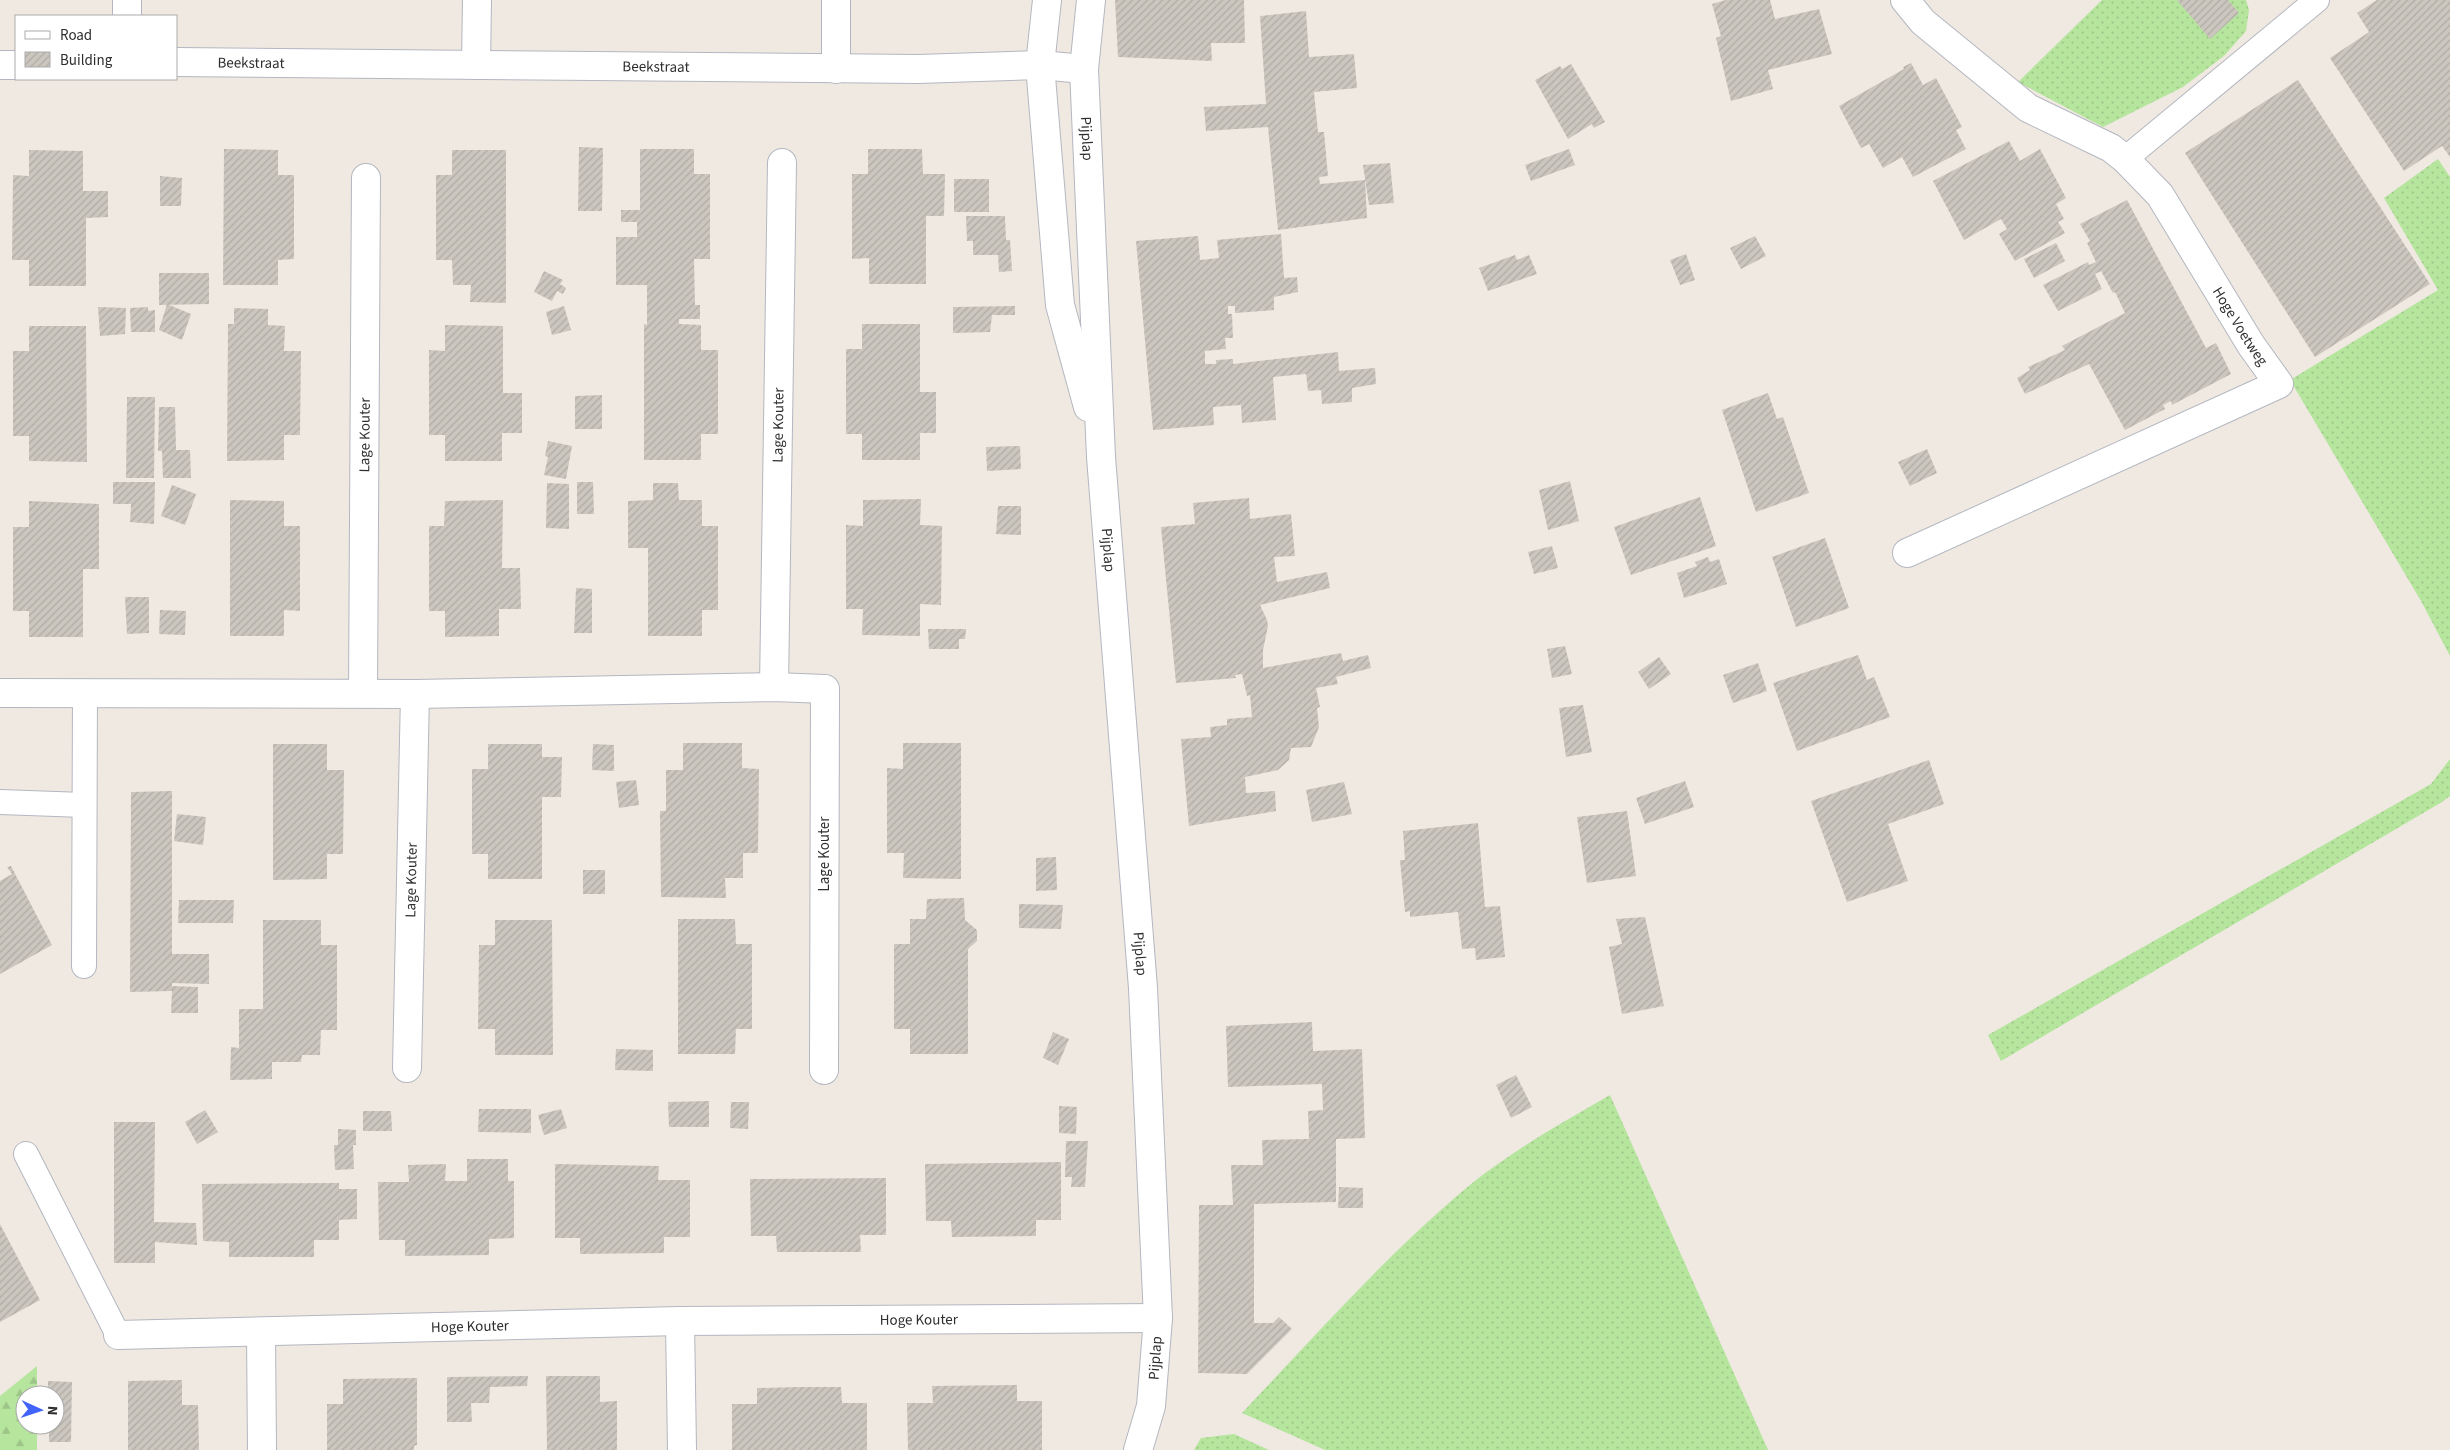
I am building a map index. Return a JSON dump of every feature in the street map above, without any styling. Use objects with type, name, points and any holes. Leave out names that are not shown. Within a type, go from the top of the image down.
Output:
[{"type":"street","points":[[127,15],[128,0]]},
{"type":"street","points":[[476,65],[477,0]]},
{"type":"street","points":[[836,0],[836,69]]},
{"type":"street","name":"Pijplap","points":[[1047,0],[1040,65],[1060,305],[1101,457]]},
{"type":"street","name":"Pijplap","points":[[1091,0],[1084,69],[1101,457],[1142,988],[1158,1318],[1152,1406],[1138,1450]]},
{"type":"street","name":"Hoge Voetweg","points":[[1905,0],[1923,22],[2028,108],[2111,148],[2125,159],[2160,195],[2251,345],[2279,384],[1907,553]]},
{"type":"street","name":"Beekstraat","points":[[178,62],[836,69],[918,69],[1040,65],[1084,69]]},
{"type":"street","points":[[0,65],[15,65]]},
{"type":"street","name":"Lage Kouter","points":[[774,687],[782,163]]},
{"type":"street","name":"Lage Kouter","points":[[364,693],[366,178]]},
{"type":"street","name":"Lage Kouter","points":[[0,693],[415,694],[774,687],[825,689],[824,1070]]},
{"type":"street","name":"Lage Kouter","points":[[407,1068],[415,694]]},
{"type":"street","name":"Hoge Kouter","points":[[118,1335],[680,1321],[1158,1318]]},
{"type":"street","points":[[680,1321],[682,1450]]},
{"type":"street","points":[[262,1332],[262,1450]]},
{"type":"lane","points":[[2125,159],[2317,0]]},
{"type":"lane","points":[[84,966],[85,693]]},
{"type":"lane","points":[[0,802],[84,805]]},
{"type":"lane","points":[[26,1154],[118,1335]]},
{"type":"green space","points":[[2102,0],[2246,0],[2249,10],[2246,31],[2224,56],[2183,87],[2103,127],[2018,82]]},
{"type":"green space","points":[[2438,159],[2450,177],[2450,656],[2421,601],[2290,380],[2438,290],[2384,198]]},
{"type":"green space","points":[[2450,759],[2450,796],[2442,802],[2001,1061],[1988,1035],[2431,784]]},
{"type":"green space","points":[[1610,1095],[1768,1450],[1325,1450],[1242,1413],[1374,1273],[1429,1220],[1494,1167],[1551,1129]]},
{"type":"green space","points":[[37,1366],[37,1385],[15,1385],[15,1435],[37,1435],[37,1450],[0,1450],[0,1396]]},
{"type":"green space","points":[[1234,1434],[1269,1450],[1194,1450],[1201,1438]]},
{"type":"building","points":[[1115,0],[1244,0],[1245,43],[1211,43],[1212,61],[1118,57]]},
{"type":"building","points":[[1726,0],[1770,0],[1775,19],[1819,9],[1832,54],[1768,70],[1773,89],[1731,101],[1716,38],[1721,36],[1712,4]]},
{"type":"building","points":[[2177,0],[2228,0],[2239,13],[2210,39]]},
{"type":"building","points":[[2377,0],[2450,0],[2450,157],[2442,146],[2404,171],[2330,58],[2369,32],[2357,13]]},
{"type":"building","points":[[1306,11],[1309,57],[1354,54],[1357,88],[1314,92],[1318,132],[1324,132],[1328,176],[1319,177],[1320,184],[1365,180],[1367,218],[1278,230],[1268,127],[1206,131],[1204,107],[1266,104],[1260,16]]},
{"type":"building","points":[[1911,63],[1923,85],[1936,78],[1962,127],[1956,130],[1966,149],[1913,177],[1902,157],[1883,168],[1869,144],[1861,148],[1839,106],[1904,69],[1903,67]]},
{"type":"building","points":[[1571,64],[1605,122],[1594,128],[1592,124],[1568,139],[1535,80],[1560,66],[1562,69]]},
{"type":"building","points":[[2298,80],[2430,284],[2315,357],[2185,153]]},
{"type":"building","points":[[2009,141],[2020,161],[2040,149],[2066,198],[2056,204],[2064,219],[2058,222],[2065,233],[2015,261],[1999,234],[2007,229],[2001,219],[1964,240],[1933,181]]},
{"type":"building","points":[[579,147],[603,148],[602,211],[578,211]]},
{"type":"building","points":[[224,149],[278,150],[278,175],[294,175],[294,259],[278,260],[278,285],[223,285]]},
{"type":"building","points":[[640,149],[694,149],[694,174],[710,174],[710,259],[694,259],[695,305],[700,305],[700,319],[679,319],[679,324],[701,325],[701,350],[718,350],[718,434],[701,434],[701,460],[644,460],[644,324],[647,325],[647,285],[616,285],[616,237],[637,237],[637,222],[621,222],[621,210],[640,210]]},
{"type":"building","points":[[868,149],[922,149],[923,174],[945,174],[944,216],[926,216],[926,284],[869,284],[869,258],[852,259],[852,174],[868,174]]},
{"type":"building","points":[[1569,149],[1575,165],[1531,181],[1525,165]]},
{"type":"building","points":[[29,150],[83,151],[83,191],[108,191],[108,217],[86,218],[86,286],[29,286],[29,260],[12,260],[13,175],[29,176]]},
{"type":"building","points":[[452,150],[506,150],[506,303],[470,302],[471,285],[453,285],[452,260],[436,260],[436,175],[452,175]]},
{"type":"building","points":[[1390,163],[1394,203],[1369,205],[1363,165]]},
{"type":"building","points":[[160,176],[182,178],[181,206],[160,206]]},
{"type":"building","points":[[954,179],[989,179],[989,212],[954,212]]},
{"type":"building","points":[[2127,200],[2206,348],[2216,343],[2231,374],[2172,405],[2171,401],[2163,405],[2165,409],[2125,430],[2089,364],[2025,394],[2017,378],[2030,370],[2028,367],[2065,350],[2062,346],[2125,313],[2115,292],[2113,293],[2101,271],[2095,274],[2102,289],[2058,311],[2043,285],[2088,262],[2089,265],[2096,262],[2087,243],[2090,241],[2080,224]]},
{"type":"building","points":[[966,216],[1005,216],[1006,240],[1010,240],[1012,271],[999,272],[998,255],[973,255],[973,241],[967,241]]},
{"type":"building","points":[[1281,234],[1284,278],[1297,277],[1298,292],[1274,297],[1274,310],[1235,313],[1235,306],[1228,306],[1228,314],[1232,314],[1233,338],[1225,338],[1226,349],[1205,351],[1205,364],[1216,364],[1216,360],[1233,359],[1233,364],[1338,352],[1339,371],[1375,368],[1376,384],[1352,388],[1352,402],[1322,404],[1321,390],[1308,391],[1306,374],[1273,377],[1276,420],[1242,423],[1241,405],[1213,407],[1214,425],[1153,430],[1136,241],[1198,236],[1200,260],[1219,258],[1217,240]]},
{"type":"building","points":[[1755,236],[1766,256],[1741,269],[1730,248]]},
{"type":"building","points":[[2056,243],[2065,261],[2034,278],[2024,259]]},
{"type":"building","points":[[1686,254],[1695,280],[1680,285],[1670,260]]},
{"type":"building","points":[[1515,255],[1517,260],[1529,255],[1537,274],[1488,291],[1479,268]]},
{"type":"building","points":[[544,271],[563,280],[560,284],[566,288],[563,294],[557,291],[552,301],[534,292]]},
{"type":"building","points":[[159,273],[209,273],[209,304],[159,305]]},
{"type":"building","points":[[167,304],[191,314],[182,340],[159,330]]},
{"type":"building","points":[[564,306],[571,330],[552,335],[546,312]]},
{"type":"building","points":[[1015,306],[1015,315],[992,315],[990,332],[953,333],[953,307]]},
{"type":"building","points":[[98,307],[126,308],[125,334],[100,336]]},
{"type":"building","points":[[148,307],[148,311],[155,310],[155,332],[131,332],[130,308]]},
{"type":"building","points":[[234,308],[268,309],[268,325],[285,326],[284,351],[301,351],[300,435],[284,435],[284,460],[227,461],[228,324],[234,324]]},
{"type":"building","points":[[862,324],[920,324],[920,392],[936,392],[936,433],[920,433],[920,460],[862,460],[862,434],[846,434],[846,349],[862,349]]},
{"type":"building","points":[[445,325],[503,326],[503,393],[522,393],[522,433],[502,433],[502,461],[445,461],[445,435],[429,435],[429,350],[445,351]]},
{"type":"building","points":[[29,326],[86,326],[87,462],[29,461],[29,436],[13,436],[13,351],[29,351]]},
{"type":"building","points":[[1768,393],[1777,419],[1783,417],[1809,493],[1756,512],[1722,410]]},
{"type":"building","points":[[602,395],[602,429],[575,429],[575,396]]},
{"type":"building","points":[[127,397],[155,397],[154,478],[126,478]]},
{"type":"building","points":[[159,407],[175,407],[176,450],[190,450],[191,478],[163,478],[162,451],[158,451]]},
{"type":"building","points":[[548,441],[572,446],[566,479],[544,475],[548,457],[545,456]]},
{"type":"building","points":[[1020,446],[1021,469],[987,471],[986,447]]},
{"type":"building","points":[[1927,449],[1937,473],[1910,486],[1898,462]]},
{"type":"building","points":[[1570,481],[1579,521],[1548,530],[1539,490]]},
{"type":"building","points":[[113,482],[155,482],[154,524],[130,522],[131,504],[113,504]]},
{"type":"building","points":[[577,482],[593,482],[594,514],[577,514]]},
{"type":"building","points":[[547,483],[569,484],[569,529],[546,528]]},
{"type":"building","points":[[653,483],[678,483],[679,500],[702,500],[702,526],[718,526],[718,610],[702,610],[702,636],[648,636],[648,548],[628,548],[628,501],[653,500]]},
{"type":"building","points":[[172,485],[196,494],[185,525],[161,516]]},
{"type":"building","points":[[1700,497],[1716,546],[1631,575],[1614,527]]},
{"type":"building","points":[[1249,498],[1250,519],[1291,514],[1295,556],[1274,557],[1277,582],[1327,572],[1330,588],[1260,605],[1268,626],[1263,650],[1263,668],[1341,653],[1343,661],[1368,655],[1371,668],[1336,677],[1338,684],[1316,688],[1320,707],[1317,708],[1319,727],[1311,747],[1291,748],[1289,760],[1278,770],[1245,777],[1246,793],[1275,791],[1276,811],[1189,826],[1181,739],[1211,737],[1210,727],[1227,725],[1227,719],[1252,717],[1250,695],[1247,696],[1242,674],[1235,675],[1236,678],[1176,683],[1161,527],[1195,524],[1193,503]]},
{"type":"building","points":[[921,499],[920,525],[942,526],[941,605],[920,604],[920,636],[862,635],[863,609],[846,609],[846,525],[863,526],[863,500]]},
{"type":"building","points":[[230,500],[284,501],[284,526],[300,526],[300,611],[284,610],[284,636],[230,636]]},
{"type":"building","points":[[503,500],[502,568],[520,568],[521,609],[499,609],[499,636],[445,637],[445,611],[429,611],[429,526],[444,526],[445,501]]},
{"type":"building","points":[[29,501],[99,504],[99,569],[83,569],[83,637],[29,637],[29,611],[13,611],[13,527],[29,527]]},
{"type":"building","points":[[998,506],[1021,506],[1021,535],[996,534]]},
{"type":"building","points":[[1825,538],[1849,608],[1796,627],[1772,557]]},
{"type":"building","points":[[1552,546],[1558,568],[1534,574],[1528,552]]},
{"type":"building","points":[[1708,557],[1710,562],[1719,559],[1727,584],[1684,598],[1677,573],[1697,566],[1695,562]]},
{"type":"building","points":[[576,588],[592,589],[592,633],[574,633]]},
{"type":"building","points":[[125,597],[149,597],[149,633],[127,634]]},
{"type":"building","points":[[160,610],[186,611],[185,635],[159,634]]},
{"type":"building","points":[[928,629],[966,629],[965,639],[959,639],[959,649],[929,649]]},
{"type":"building","points":[[1565,646],[1572,674],[1552,678],[1547,649]]},
{"type":"building","points":[[1858,655],[1867,680],[1874,677],[1890,717],[1797,751],[1773,683]]},
{"type":"building","points":[[1659,657],[1671,674],[1649,689],[1638,672]]},
{"type":"building","points":[[1758,663],[1767,691],[1733,703],[1723,675]]},
{"type":"building","points":[[1583,705],[1592,752],[1566,757],[1559,708]]},
{"type":"building","points":[[683,743],[742,743],[742,768],[759,769],[758,853],[743,853],[743,878],[725,878],[726,898],[661,897],[660,811],[666,811],[666,770],[683,770]]},
{"type":"building","points":[[903,743],[961,743],[961,879],[903,878],[904,853],[887,853],[887,768],[903,769]]},
{"type":"building","points":[[273,744],[327,744],[327,770],[344,770],[343,854],[327,854],[327,879],[273,880]]},
{"type":"building","points":[[488,744],[542,744],[542,757],[562,757],[561,797],[542,797],[542,879],[488,879],[488,854],[472,854],[472,769],[488,769]]},
{"type":"building","points":[[593,744],[614,745],[614,771],[592,770]]},
{"type":"building","points":[[1929,760],[1944,804],[1888,824],[1908,881],[1847,902],[1811,801]]},
{"type":"building","points":[[636,780],[639,805],[619,808],[616,782]]},
{"type":"building","points":[[1685,781],[1694,807],[1645,824],[1636,798]]},
{"type":"building","points":[[1344,782],[1352,814],[1312,822],[1306,790]]},
{"type":"building","points":[[172,791],[172,954],[209,954],[209,984],[172,983],[172,986],[198,987],[198,1013],[171,1013],[172,991],[130,992],[131,792]]},
{"type":"building","points":[[1627,811],[1636,876],[1587,883],[1577,817]]},
{"type":"building","points":[[177,814],[206,817],[203,845],[174,841]]},
{"type":"building","points":[[1478,823],[1485,907],[1500,906],[1505,957],[1476,960],[1475,948],[1462,949],[1458,912],[1410,917],[1410,911],[1405,912],[1400,860],[1405,860],[1403,831]]},
{"type":"building","points":[[1056,857],[1057,890],[1036,891],[1036,858]]},
{"type":"building","points":[[11,866],[52,945],[0,974],[0,881],[12,874],[7,867]]},
{"type":"building","points":[[583,870],[605,870],[605,894],[583,894]]},
{"type":"building","points":[[964,898],[965,920],[977,930],[977,941],[968,949],[968,1054],[910,1054],[910,1029],[894,1029],[894,944],[910,944],[910,919],[926,919],[927,899]]},
{"type":"building","points":[[179,900],[234,900],[233,923],[178,923]]},
{"type":"building","points":[[1019,904],[1063,905],[1061,929],[1019,928]]},
{"type":"building","points":[[1645,917],[1664,1006],[1622,1014],[1609,947],[1622,944],[1616,919]]},
{"type":"building","points":[[678,919],[735,919],[736,944],[752,944],[752,1029],[736,1029],[735,1054],[678,1054]]},
{"type":"building","points":[[263,920],[321,920],[321,945],[337,945],[337,1030],[321,1030],[320,1055],[302,1055],[301,1062],[272,1062],[272,1079],[230,1080],[231,1047],[239,1048],[239,1009],[263,1009]]},
{"type":"building","points":[[495,920],[552,920],[553,1055],[495,1055],[495,1029],[478,1029],[479,945],[495,945]]},
{"type":"building","points":[[1312,1022],[1313,1051],[1362,1049],[1365,1138],[1336,1139],[1336,1202],[1254,1204],[1254,1323],[1273,1323],[1279,1317],[1292,1329],[1247,1374],[1198,1373],[1199,1205],[1233,1205],[1231,1165],[1263,1165],[1262,1140],[1309,1139],[1308,1111],[1323,1110],[1322,1084],[1228,1087],[1226,1026]]},
{"type":"building","points":[[1053,1032],[1069,1039],[1058,1065],[1043,1058]]},
{"type":"building","points":[[616,1049],[653,1050],[653,1071],[615,1070]]},
{"type":"building","points":[[1516,1075],[1532,1107],[1511,1118],[1496,1085]]},
{"type":"building","points":[[709,1101],[709,1127],[669,1127],[668,1102]]},
{"type":"building","points":[[731,1102],[749,1102],[748,1129],[730,1128]]},
{"type":"building","points":[[1059,1106],[1077,1107],[1076,1134],[1059,1133]]},
{"type":"building","points":[[479,1109],[531,1109],[531,1133],[478,1132]]},
{"type":"building","points":[[561,1109],[567,1128],[544,1135],[538,1115]]},
{"type":"building","points":[[205,1110],[218,1132],[197,1144],[185,1122]]},
{"type":"building","points":[[363,1111],[391,1111],[392,1131],[363,1131]]},
{"type":"building","points":[[114,1122],[155,1122],[154,1222],[196,1223],[197,1245],[155,1242],[155,1263],[114,1263]]},
{"type":"building","points":[[338,1129],[356,1130],[356,1145],[353,1145],[354,1169],[335,1170],[334,1145],[338,1145]]},
{"type":"building","points":[[1066,1141],[1088,1141],[1085,1187],[1071,1187],[1072,1177],[1065,1177]]},
{"type":"building","points":[[467,1159],[508,1159],[508,1181],[514,1181],[514,1238],[489,1239],[489,1255],[405,1256],[405,1240],[379,1240],[378,1182],[409,1182],[408,1165],[446,1164],[445,1181],[467,1181]]},
{"type":"building","points":[[1061,1162],[1061,1220],[1036,1220],[1036,1236],[952,1237],[951,1221],[926,1221],[925,1164]]},
{"type":"building","points":[[555,1164],[659,1166],[658,1180],[690,1180],[690,1237],[664,1237],[664,1253],[580,1254],[580,1238],[555,1238]]},
{"type":"building","points":[[886,1178],[886,1235],[860,1235],[861,1252],[777,1252],[776,1236],[751,1236],[750,1179]]},
{"type":"building","points":[[339,1183],[339,1189],[357,1189],[357,1219],[339,1220],[339,1240],[314,1240],[314,1257],[229,1257],[229,1242],[203,1241],[202,1184]]},
{"type":"building","points":[[1339,1187],[1363,1188],[1363,1208],[1338,1208]]},
{"type":"building","points":[[0,1224],[40,1300],[0,1322]]},
{"type":"building","points":[[528,1376],[527,1386],[490,1387],[489,1403],[471,1403],[472,1422],[447,1422],[447,1377]]},
{"type":"building","points":[[546,1376],[600,1376],[600,1402],[617,1401],[617,1450],[547,1450]]},
{"type":"building","points":[[417,1378],[417,1445],[414,1446],[414,1450],[327,1450],[327,1404],[343,1404],[343,1379]]},
{"type":"building","points":[[182,1380],[182,1405],[198,1405],[199,1450],[128,1450],[128,1381]]},
{"type":"building","points":[[48,1381],[72,1382],[71,1442],[49,1442],[49,1435],[65,1435],[65,1385],[48,1385]]},
{"type":"building","points":[[1017,1385],[1017,1401],[1042,1401],[1042,1450],[908,1450],[907,1403],[933,1403],[932,1386]]},
{"type":"building","points":[[841,1387],[842,1403],[867,1403],[867,1450],[732,1450],[732,1404],[757,1404],[757,1388]]}]
